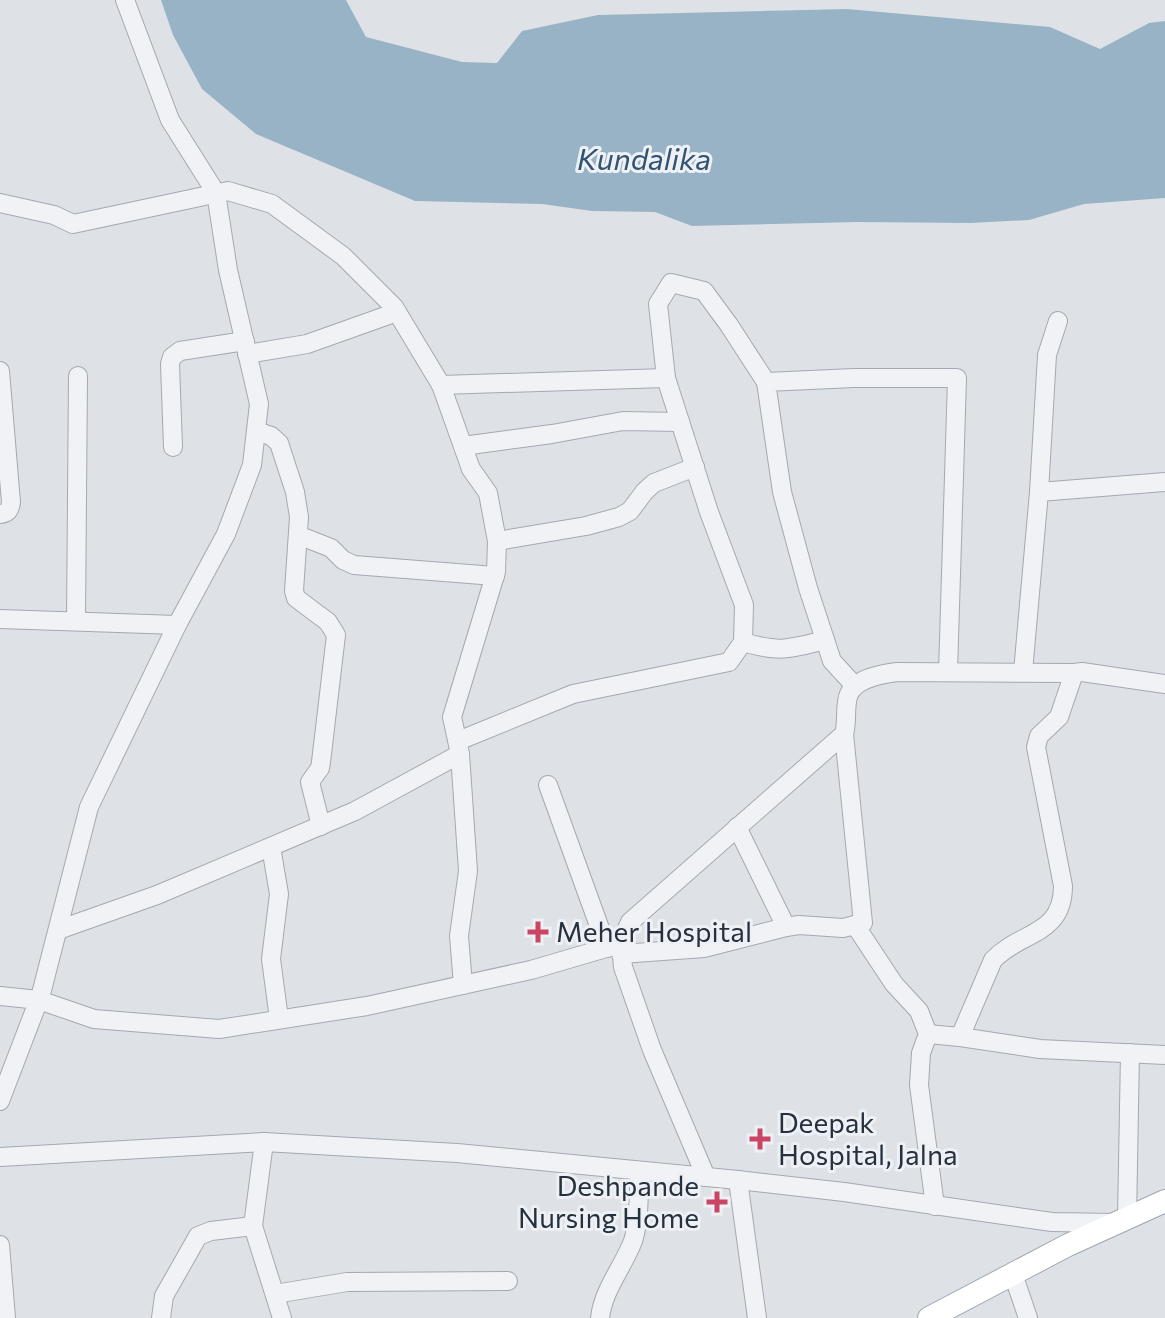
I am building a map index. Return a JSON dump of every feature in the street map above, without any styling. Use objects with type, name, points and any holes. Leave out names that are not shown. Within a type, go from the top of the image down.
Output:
[{"type":"main road","points":[[929,1318],[1068,1245],[1165,1201]]},
{"type":"street","points":[[0,1101],[39,1000],[89,807],[177,625],[226,534],[252,465],[256,431],[259,404],[228,270],[216,193],[170,120],[125,0]]},
{"type":"street","points":[[0,203],[54,215],[73,224],[228,191],[272,204],[343,256],[394,307],[441,385],[471,469],[488,493],[497,541],[495,576],[452,717],[459,748],[468,871],[459,936],[463,985]]},
{"type":"street","points":[[58,930],[157,895],[355,811],[459,748],[573,694],[729,662],[743,642],[744,605],[666,378],[658,304],[671,283],[704,291],[766,382],[782,492],[808,588],[832,661],[855,686]]},
{"type":"street","points":[[173,447],[170,364],[172,357],[180,351],[307,344],[397,312]]},
{"type":"street","points":[[1023,672],[1047,355],[1058,321]]},
{"type":"street","points":[[0,371],[11,502],[10,510],[0,514]]},
{"type":"street","points":[[76,621],[78,376]]},
{"type":"street","points":[[441,385],[666,378]]},
{"type":"street","points":[[766,382],[957,378],[948,672]]},
{"type":"street","points":[[463,446],[623,421],[680,422]]},
{"type":"street","points":[[256,431],[271,436],[279,443],[297,505],[295,595],[335,631],[321,762],[310,782],[321,826]]},
{"type":"street","points":[[497,541],[586,526],[619,517],[630,511],[654,483],[695,467]]},
{"type":"street","points":[[1039,492],[1165,482]]},
{"type":"street","points":[[298,535],[331,548],[343,560],[354,565],[495,576]]},
{"type":"street","points":[[0,619],[177,625]]},
{"type":"street","points":[[743,642],[778,650],[825,640]]},
{"type":"street","points":[[0,996],[39,1000],[94,1019],[219,1029],[367,1006],[617,948],[704,948],[786,927],[843,928],[863,923],[844,734],[849,694],[855,686],[881,674],[897,672],[1082,672],[1165,684]]},
{"type":"street","points":[[960,1037],[993,960],[999,953],[1045,928],[1053,920],[1063,897],[1036,747],[1039,736],[1059,717],[1074,673]]},
{"type":"street","points":[[617,948],[630,922],[844,734]]},
{"type":"street","points":[[548,785],[617,948],[652,1050],[706,1177]]},
{"type":"street","points":[[737,827],[786,927]]},
{"type":"street","points":[[271,847],[279,894],[271,955],[279,1019]]},
{"type":"street","points":[[855,925],[894,984],[919,1011],[928,1034],[921,1053],[919,1085],[935,1206]]},
{"type":"street","points":[[928,1034],[1040,1049],[1165,1055]]},
{"type":"street","points":[[0,1157],[264,1142],[457,1153],[844,1192],[1052,1222],[1122,1221],[1130,1053]]},
{"type":"street","points":[[264,1142],[253,1226],[282,1318]]},
{"type":"street","points":[[600,1318],[606,1294],[634,1237],[640,1171]]},
{"type":"street","points":[[738,1180],[757,1318]]},
{"type":"street","points":[[161,1318],[164,1296],[198,1236],[211,1231],[253,1226]]},
{"type":"street","points":[[0,1245],[6,1318]]},
{"type":"street","points":[[1013,1274],[1028,1318]]},
{"type":"street","points":[[275,1294],[347,1282],[508,1281]]},
{"type":"water","name":"Kundalika","points":[[161,0],[346,0],[366,37],[462,62],[497,63],[522,31],[598,15],[847,9],[1050,27],[1100,49],[1149,23],[1165,21],[1165,198],[1084,204],[1029,220],[692,226],[655,212],[592,211],[542,204],[415,201],[256,134],[202,89],[173,35]]},
{"type":"place","name":"Meher Hospital","points":[[538,932]]},
{"type":"place","name":"Deepak Hospital, Jalna","points":[[760,1139]]},
{"type":"place","name":"Deshpande Nursing Home","points":[[717,1202]]}]
